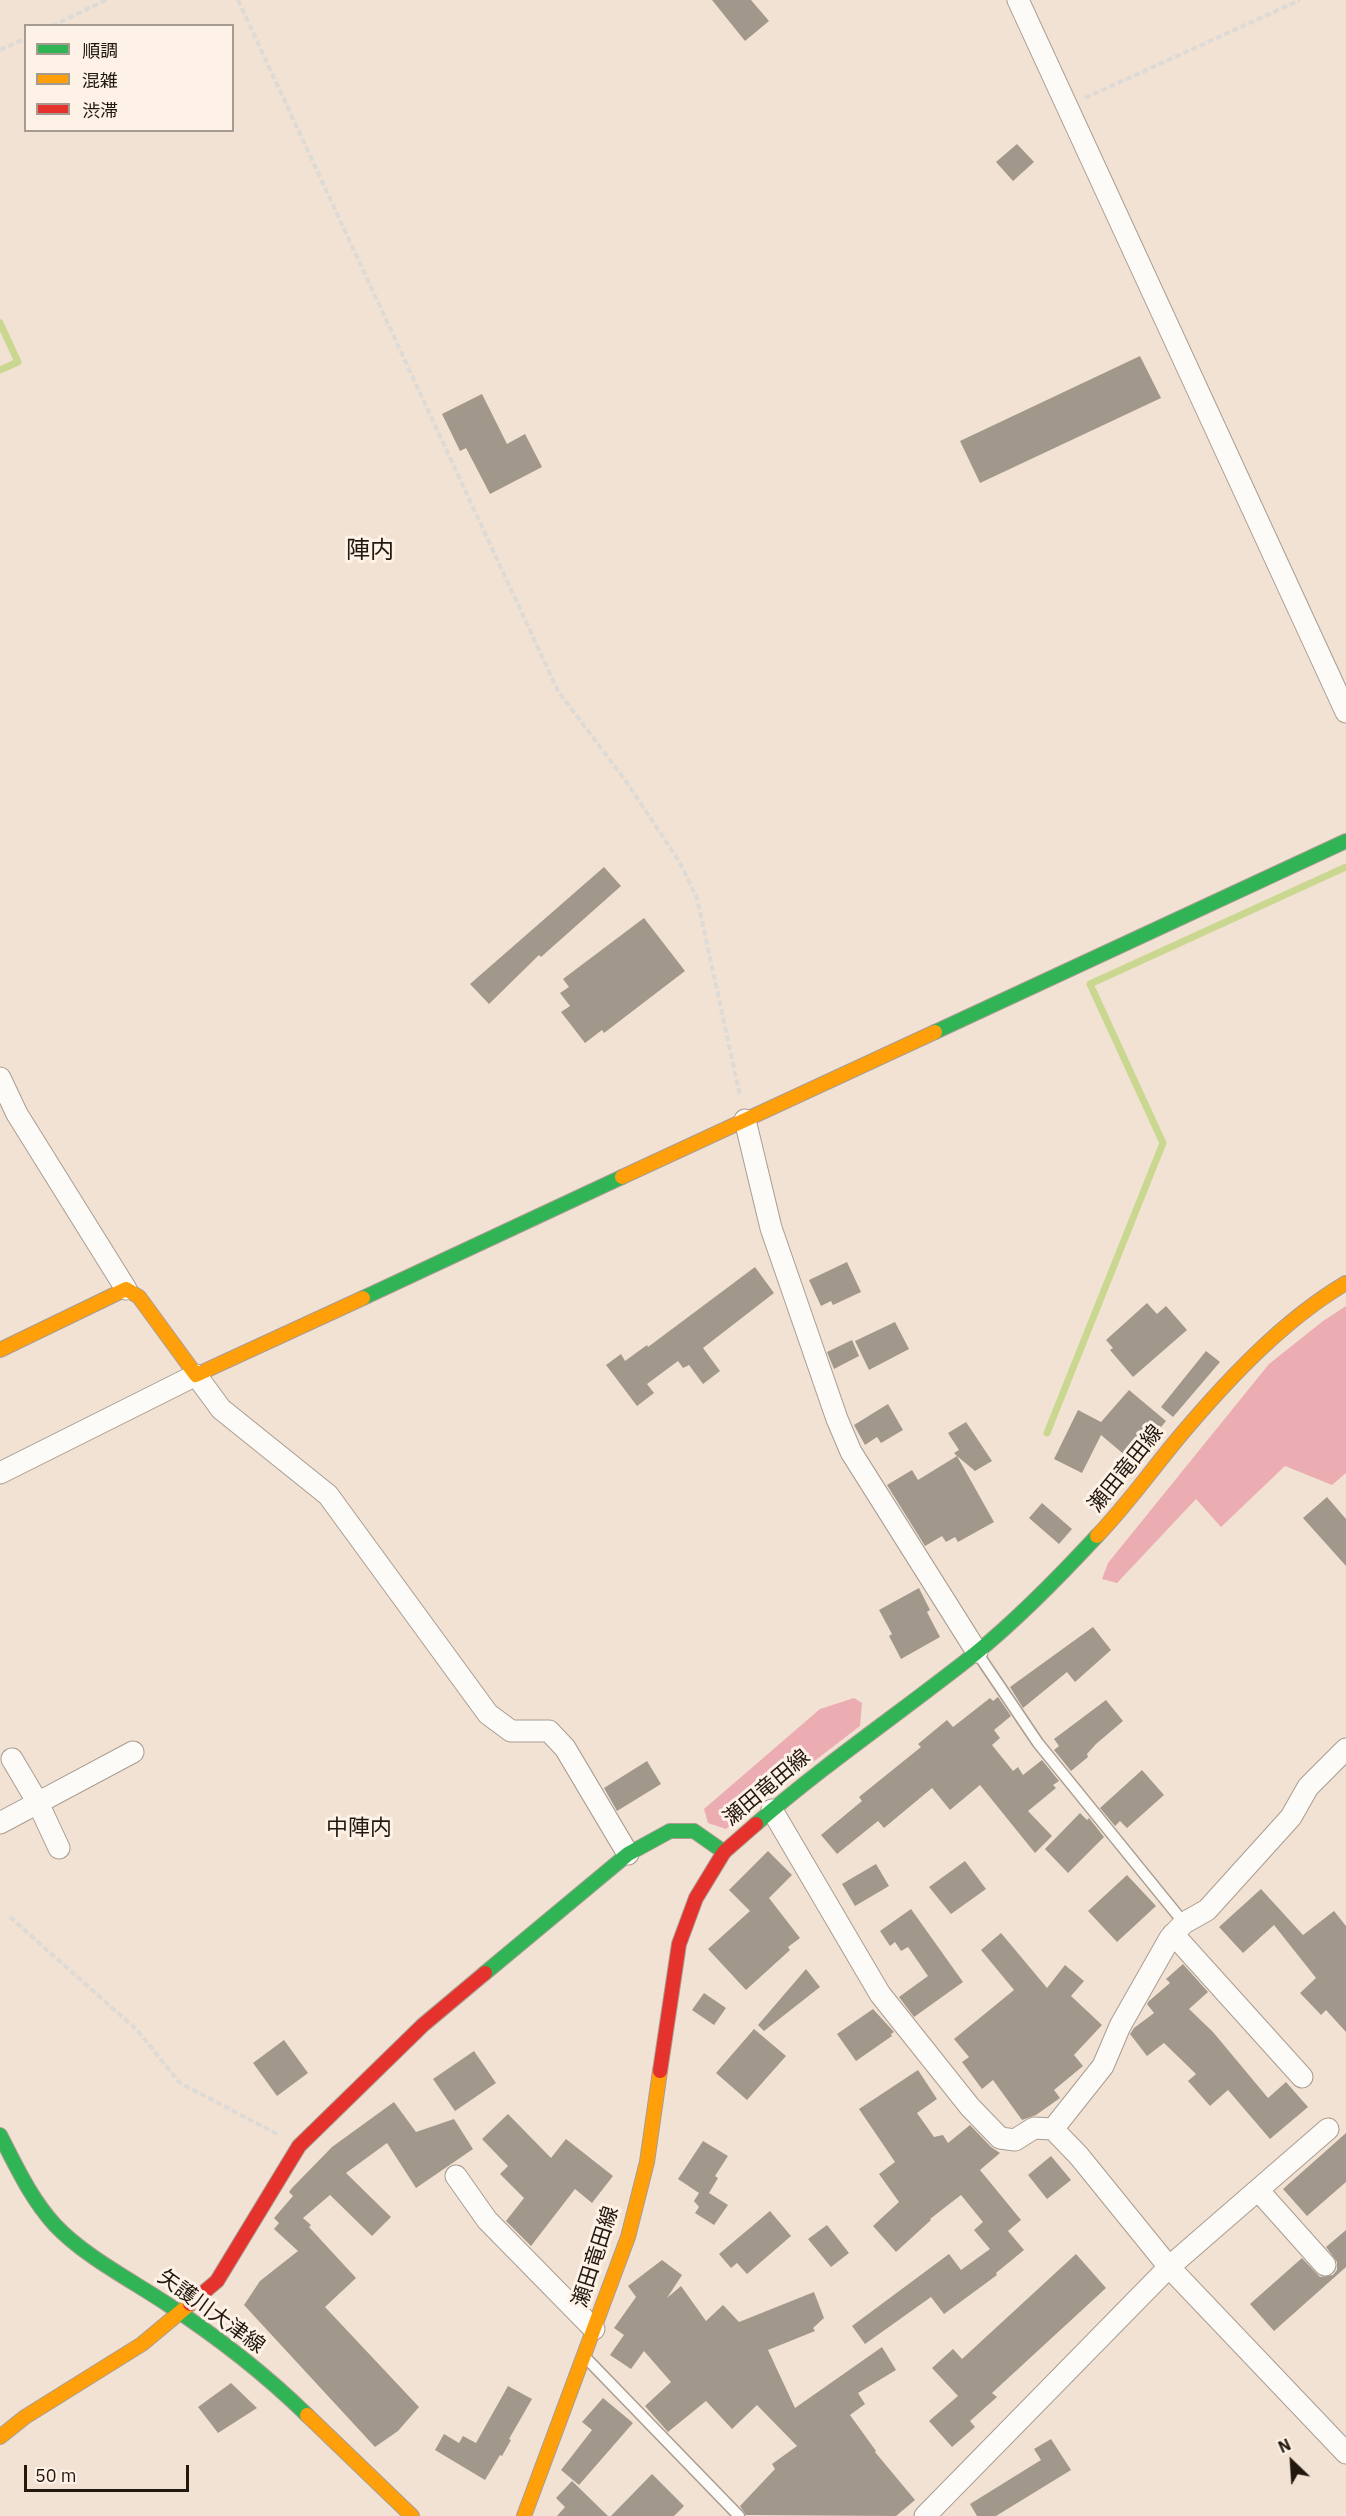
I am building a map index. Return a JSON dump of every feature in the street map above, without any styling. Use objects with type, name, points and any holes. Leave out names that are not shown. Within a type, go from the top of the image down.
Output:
[{"type":"street","points":[[1018,0],[1346,712]]},
{"type":"street","points":[[0,1473],[196,1375],[1346,841]]},
{"type":"street","points":[[0,1078],[17,1114],[126,1289],[139,1297],[221,1409],[328,1495],[488,1714],[511,1731],[549,1731],[565,1748],[628,1854]]},
{"type":"street","points":[[745,1120],[771,1228],[837,1419],[851,1452],[977,1652]]},
{"type":"street","name":"瀬田竜田線","points":[[524,2516],[628,2237],[647,2162],[679,1944],[696,1898],[724,1852],[772,1810],[977,1652],[1050,1586],[1119,1513],[1185,1430],[1269,1341],[1317,1300],[1346,1283]]},
{"type":"street","points":[[0,1350],[126,1289]]},
{"type":"street","points":[[1053,2129],[1102,2066],[1120,2026],[1179,1929],[1207,1910],[1291,1817],[1308,1787],[1346,1749]]},
{"type":"street","points":[[0,1823],[133,1752]]},
{"type":"street","points":[[12,1759],[38,1803],[59,1848]]},
{"type":"street","points":[[772,1810],[880,1994],[970,2107],[1000,2138],[1015,2140],[1034,2128],[1053,2129],[1169,2267],[1346,2453]]},
{"type":"street","points":[[0,2437],[26,2416],[142,2344],[218,2281],[277,2179],[299,2146],[423,2025],[628,1854],[669,1831],[694,1831],[724,1852]]},
{"type":"street","points":[[1179,1929],[1302,2077]]},
{"type":"street","points":[[933,2513],[1169,2267],[1328,2129]]},
{"type":"street","name":"矢護川大津線","points":[[0,2135],[29,2190],[55,2224],[84,2249],[181,2313],[233,2352],[299,2407],[412,2516]]},
{"type":"street","points":[[456,2176],[487,2220],[594,2329]]},
{"type":"street","points":[[1258,2190],[1325,2265]]},
{"type":"lane","points":[[977,1652],[1038,1743],[1179,1929]]},
{"type":"lane","points":[[585,2356],[740,2516]]},
{"type":"path","points":[[56,24],[106,0]]},
{"type":"path","points":[[238,0],[558,691],[625,780],[679,861],[697,898],[745,1120]]},
{"type":"path","points":[[1067,106],[1300,0]]},
{"type":"path","points":[[0,50],[24,39]]},
{"type":"path","points":[[10,1917],[137,2030],[180,2083],[299,2146]]},
{"type":"shaded area","points":[[1346,1306],[1346,1473],[1332,1485],[1285,1466],[1221,1527],[1196,1499],[1117,1583],[1102,1579],[1108,1563],[1269,1364],[1323,1321]]},
{"type":"shaded area","points":[[854,1698],[862,1703],[860,1726],[726,1829],[708,1823],[704,1809],[820,1709]]},
{"type":"building","points":[[712,0],[751,0],[769,21],[745,41]]},
{"type":"building","points":[[1017,144],[1034,162],[1013,181],[996,162]]},
{"type":"building","points":[[1140,356],[1161,398],[980,483],[960,441]]},
{"type":"building","points":[[482,394],[507,444],[525,434],[542,467],[490,494],[466,448],[460,451],[442,414]]},
{"type":"building","points":[[604,867],[621,886],[541,957],[539,955],[489,1004],[470,984]]},
{"type":"building","points":[[644,918],[685,971],[604,1033],[602,1030],[585,1043],[561,1012],[570,1006],[560,993],[569,987],[563,979]]},
{"type":"building","points":[[847,1262],[861,1292],[833,1305],[831,1301],[821,1306],[809,1280]]},
{"type":"building","points":[[755,1267],[774,1293],[703,1348],[720,1371],[703,1384],[689,1365],[683,1368],[678,1361],[647,1384],[654,1393],[637,1406],[606,1365],[621,1354],[625,1361],[647,1345],[648,1347]]},
{"type":"building","points":[[1147,1303],[1157,1314],[1166,1306],[1187,1330],[1133,1377],[1110,1350],[1113,1348],[1106,1340]]},
{"type":"building","points":[[895,1322],[909,1349],[869,1370],[855,1341]]},
{"type":"building","points":[[852,1340],[859,1356],[834,1369],[827,1352]]},
{"type":"building","points":[[1206,1351],[1220,1362],[1173,1417],[1161,1407]]},
{"type":"building","points":[[1129,1390],[1166,1421],[1133,1462],[1101,1435],[1082,1473],[1054,1459],[1078,1410],[1101,1422]]},
{"type":"building","points":[[888,1404],[903,1430],[881,1443],[877,1437],[865,1445],[854,1425]]},
{"type":"building","points":[[966,1422],[992,1461],[975,1471],[954,1453],[959,1450],[948,1433]]},
{"type":"building","points":[[957,1456],[994,1522],[958,1542],[955,1537],[946,1542],[942,1536],[925,1546],[887,1485],[912,1470],[918,1480]]},
{"type":"building","points":[[1327,1497],[1346,1519],[1346,1566],[1303,1518]]},
{"type":"building","points":[[1042,1503],[1072,1529],[1059,1544],[1029,1518]]},
{"type":"building","points":[[919,1588],[930,1610],[927,1612],[940,1637],[901,1659],[889,1636],[892,1634],[879,1610]]},
{"type":"building","points":[[1093,1627],[1111,1650],[1075,1682],[1067,1672],[1023,1708],[1010,1687]]},
{"type":"building","points":[[998,1697],[1011,1716],[994,1730],[1000,1738],[992,1745],[1013,1771],[1018,1767],[1023,1775],[1042,1760],[1059,1781],[1053,1785],[1056,1788],[1028,1811],[1052,1836],[1035,1853],[980,1785],[950,1810],[932,1788],[884,1828],[878,1821],[837,1854],[821,1835],[862,1801],[859,1797],[921,1747],[918,1744],[947,1720],[953,1727],[990,1698],[993,1701]]},
{"type":"building","points":[[1106,1700],[1123,1721],[1096,1744],[1087,1754],[1088,1757],[1071,1771],[1054,1750],[1059,1746],[1054,1739]]},
{"type":"building","points":[[647,1761],[661,1784],[617,1811],[604,1788]]},
{"type":"building","points":[[1142,1770],[1164,1795],[1127,1828],[1120,1821],[1115,1826],[1100,1808]]},
{"type":"building","points":[[1080,1813],[1087,1820],[1089,1818],[1104,1837],[1068,1873],[1045,1849]]},
{"type":"building","points":[[768,1851],[792,1875],[769,1898],[800,1938],[788,1947],[790,1950],[746,1990],[708,1949],[750,1911],[729,1890]]},
{"type":"building","points":[[965,1861],[986,1889],[951,1914],[929,1887]]},
{"type":"building","points":[[876,1864],[889,1886],[855,1906],[842,1884]]},
{"type":"building","points":[[1127,1875],[1156,1906],[1117,1942],[1088,1911]]},
{"type":"building","points":[[1261,1889],[1303,1935],[1334,1911],[1346,1926],[1346,2032],[1326,2010],[1321,2015],[1300,1993],[1316,1978],[1274,1925],[1243,1953],[1219,1927]]},
{"type":"building","points":[[911,1909],[963,1982],[914,2017],[899,1997],[928,1976],[908,1947],[901,1951],[895,1942],[890,1946],[880,1931]]},
{"type":"building","points":[[1001,1933],[1047,1988],[1065,1965],[1084,1981],[1071,1996],[1102,2025],[1074,2055],[1083,2066],[1054,2090],[1060,2098],[1036,2115],[1022,2120],[993,2080],[982,2089],[962,2062],[969,2057],[954,2039],[1014,1990],[981,1950]]},
{"type":"building","points":[[1183,1964],[1208,1992],[1189,2009],[1213,2032],[1268,2098],[1286,2082],[1308,2107],[1270,2139],[1228,2090],[1210,2106],[1188,2081],[1196,2074],[1164,2043],[1147,2056],[1130,2034],[1134,2028],[1154,2013],[1147,2004],[1170,1983],[1166,1979]]},
{"type":"building","points":[[806,1969],[820,1987],[764,2031],[758,2025]]},
{"type":"building","points":[[704,1993],[726,2008],[714,2025],[692,2010]]},
{"type":"building","points":[[873,2009],[894,2032],[892,2036],[856,2061],[837,2034]]},
{"type":"building","points":[[754,2029],[786,2056],[747,2100],[716,2073]]},
{"type":"building","points":[[284,2040],[308,2073],[277,2096],[253,2063]]},
{"type":"building","points":[[474,2051],[496,2083],[455,2111],[433,2079]]},
{"type":"building","points":[[918,2070],[937,2099],[917,2113],[934,2137],[943,2135],[948,2143],[970,2125],[1000,2153],[980,2170],[1021,2220],[1008,2231],[1024,2250],[996,2273],[997,2275],[944,2314],[931,2297],[865,2344],[852,2326],[949,2254],[961,2270],[990,2249],[974,2230],[983,2222],[961,2195],[930,2219],[896,2252],[873,2226],[899,2202],[879,2174],[895,2162],[859,2109]]},
{"type":"building","points":[[394,2102],[416,2132],[454,2119],[473,2149],[416,2188],[387,2143],[346,2173],[391,2217],[372,2236],[330,2195],[303,2218],[356,2278],[325,2307],[419,2407],[398,2431],[375,2447],[244,2305],[260,2281],[298,2251],[274,2229],[279,2223],[274,2218],[293,2196],[289,2192],[332,2147]]},
{"type":"building","points":[[508,2114],[551,2158],[566,2139],[613,2176],[592,2203],[575,2189],[531,2246],[506,2221],[524,2198],[500,2174],[508,2166],[482,2139]]},
{"type":"building","points":[[1346,2133],[1346,2182],[1307,2216],[1283,2189]]},
{"type":"building","points":[[703,2141],[728,2156],[715,2176],[718,2178],[709,2193],[728,2205],[714,2225],[695,2213],[699,2207],[694,2201],[699,2193],[678,2179]]},
{"type":"building","points":[[1051,2156],[1071,2180],[1047,2199],[1028,2175]]},
{"type":"building","points":[[770,2211],[791,2236],[747,2274],[737,2263],[731,2268],[719,2254]]},
{"type":"building","points":[[827,2225],[849,2253],[831,2267],[808,2239]]},
{"type":"building","points":[[1346,2230],[1346,2267],[1274,2331],[1250,2304],[1302,2258],[1320,2277],[1333,2275],[1337,2270],[1337,2262],[1326,2247]]},
{"type":"building","points":[[1076,2254],[1106,2288],[992,2393],[997,2397],[970,2421],[975,2427],[952,2447],[929,2421],[958,2396],[932,2368],[953,2349],[962,2359]]},
{"type":"building","points":[[662,2260],[682,2275],[667,2298],[681,2286],[706,2321],[723,2305],[739,2322],[814,2292],[824,2318],[813,2328],[815,2331],[768,2350],[795,2408],[882,2347],[896,2370],[858,2393],[865,2404],[850,2415],[875,2452],[915,2500],[896,2516],[746,2515],[740,2506],[775,2469],[772,2464],[797,2446],[757,2405],[732,2429],[706,2401],[668,2432],[645,2406],[671,2382],[644,2351],[631,2369],[610,2355],[624,2335],[614,2328],[636,2297],[628,2286]]},
{"type":"building","points":[[231,2383],[257,2408],[218,2433],[198,2407]]},
{"type":"building","points":[[508,2386],[532,2399],[502,2456],[500,2455],[485,2480],[435,2450],[444,2434],[459,2443],[463,2436],[476,2443]]},
{"type":"building","points":[[603,2398],[633,2423],[579,2485],[561,2470],[592,2430],[582,2422]]},
{"type":"building","points":[[1051,2439],[1071,2470],[996,2516],[977,2516],[970,2504],[1041,2460],[1034,2449]]},
{"type":"building","points":[[652,2474],[684,2506],[674,2516],[611,2516]]},
{"type":"building","points":[[572,2481],[608,2516],[557,2516],[565,2507],[556,2498]]},
{"type":"waterway","points":[[0,323],[18,362],[0,370]]},
{"type":"waterway","points":[[1047,1433],[1163,1143],[1090,984],[1346,867]]},
{"type":"traffic: fast","points":[[935,1032],[1346,841]]},
{"type":"traffic: fast","points":[[363,1298],[622,1177]]},
{"type":"traffic: fast","points":[[756,1824],[992,1640],[1038,1597],[1097,1536]]},
{"type":"traffic: fast","points":[[485,1973],[628,1854],[670,1831],[694,1831],[724,1852]]},
{"type":"traffic: fast","points":[[0,2135],[24,2182],[46,2215],[67,2236],[94,2257],[222,2342],[307,2415]]},
{"type":"traffic: slow","points":[[622,1177],[935,1032]]},
{"type":"traffic: slow","points":[[1097,1536],[1185,1430],[1240,1369],[1280,1331],[1323,1297],[1346,1283]]},
{"type":"traffic: slow","points":[[0,1350],[126,1289],[139,1297],[196,1375],[363,1298]]},
{"type":"traffic: slow","points":[[524,2516],[628,2237],[647,2162],[660,2071]]},
{"type":"traffic: slow","points":[[0,2437],[25,2417],[142,2344],[190,2304]]},
{"type":"traffic: slow","points":[[307,2415],[412,2516]]},
{"type":"traffic: jam","points":[[660,2071],[679,1944],[696,1898],[724,1852],[756,1824]]},
{"type":"traffic: jam","points":[[190,2304],[217,2281],[299,2146],[423,2025],[485,1973]]},
{"type":"district","name":"陣内","points":[[370,551]]},
{"type":"district","name":"中陣内","points":[[359,1829]]}]
